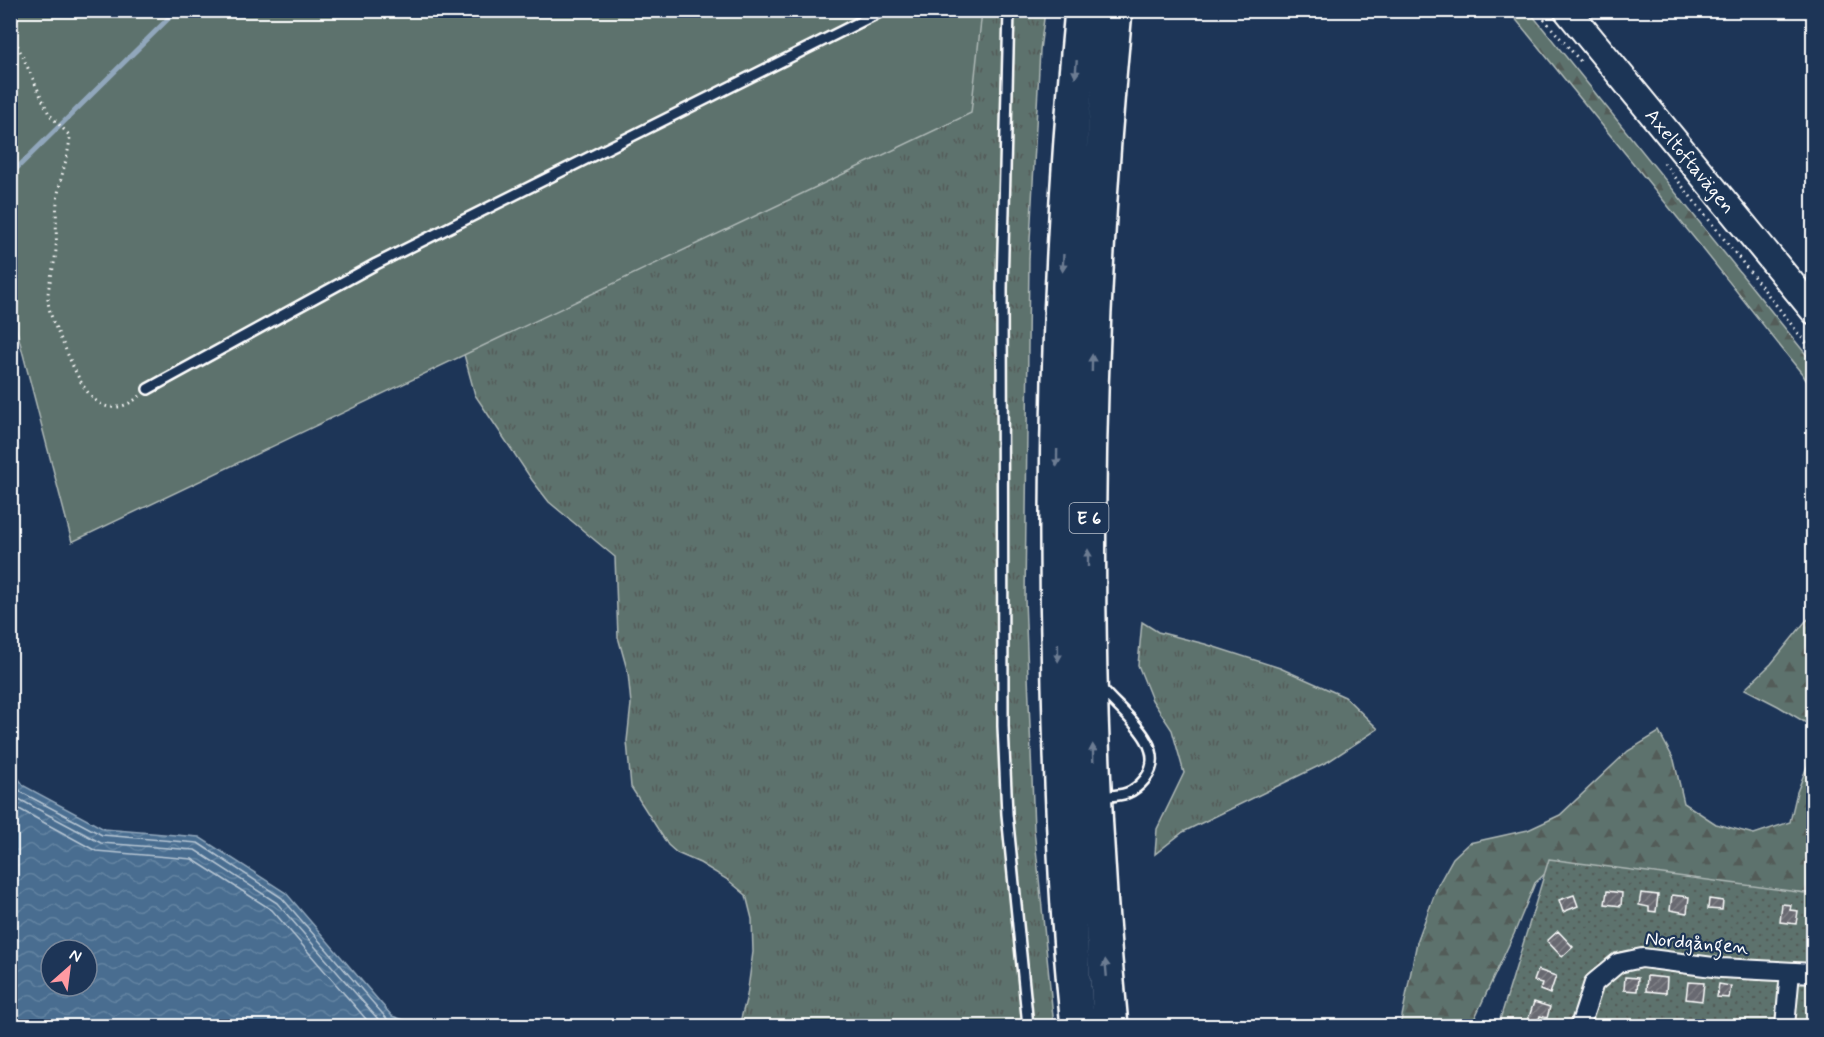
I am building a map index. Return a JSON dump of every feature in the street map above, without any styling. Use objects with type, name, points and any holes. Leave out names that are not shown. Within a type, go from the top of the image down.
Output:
[{"type":"highway","name":"E 6","points":[[1082,10],[1070,131],[1059,332],[1056,560],[1078,797],[1106,968],[1111,1026]]},
{"type":"highway","name":"E 6","points":[[1078,1026],[1072,966],[1078,797],[1090,670],[1088,563],[1092,339],[1103,137],[1115,10]]},
{"type":"main road","name":"Axeltoftavägen","points":[[1567,10],[1814,311]]},
{"type":"street","name":"Nordgången","points":[[1580,1026],[1594,983],[1617,963],[1642,958],[1721,968],[1814,974]]},
{"type":"street","points":[[1785,1026],[1790,972]]},
{"type":"lane","points":[[148,389],[376,264],[885,10]]},
{"type":"lane","points":[[1009,10],[1002,289],[1003,726],[1007,814],[1028,1026]]},
{"type":"lane","points":[[1078,797],[1124,795],[1137,789],[1148,774],[1154,756],[1149,742],[1113,702],[1090,670]]},
{"type":"path","points":[[1536,10],[1588,71]]},
{"type":"path","points":[[10,29],[49,114],[70,136],[70,147],[58,196],[56,251],[48,297],[53,318],[82,386],[92,400],[103,405],[119,407],[136,399],[148,389]]},
{"type":"path","points":[[1662,161],[1814,353]]},
{"type":"green space","points":[[10,11],[982,11],[971,113],[72,542],[11,308]]},
{"type":"green space","points":[[916,11],[1045,11],[1040,50],[1029,259],[1025,599],[1034,829],[1054,1026],[739,1026],[747,996],[753,952],[752,919],[746,895],[728,880],[700,863],[677,853],[668,845],[631,787],[627,741],[631,704],[628,673],[618,637],[615,557],[549,502],[532,480],[475,395],[462,347]]},
{"type":"green space","points":[[1509,11],[1529,11],[1813,363],[1813,391],[1803,375],[1699,244]]},
{"type":"green space","points":[[1813,615],[1813,894],[1568,867],[1548,871],[1535,883],[1471,1026],[1400,1026],[1417,942],[1438,885],[1453,858],[1469,843],[1528,830],[1560,815],[1628,751],[1659,732],[1674,760],[1684,803],[1716,824],[1754,834],[1790,822],[1797,792],[1812,754],[1808,724],[1745,689],[1771,664]]},
{"type":"green space","points":[[1142,622],[1158,632],[1280,668],[1345,697],[1378,729],[1329,761],[1183,832],[1155,854],[1157,829],[1184,773],[1172,730],[1152,700],[1138,665]]},
{"type":"green space","points":[[1549,859],[1813,894],[1813,1026],[1498,1026]]},
{"type":"water","points":[[11,768],[24,786],[104,829],[199,837],[286,893],[392,1016],[421,1026],[11,1026]]},
{"type":"building","points":[[1607,891],[1622,893],[1621,906],[1605,904]]},
{"type":"building","points":[[1641,893],[1658,895],[1656,912],[1649,911],[1649,907],[1639,905]]},
{"type":"building","points":[[1574,895],[1578,906],[1563,912],[1559,900]]},
{"type":"building","points":[[1672,895],[1689,897],[1687,913],[1670,910]]},
{"type":"building","points":[[1709,899],[1723,901],[1722,910],[1708,909]]},
{"type":"building","points":[[1782,904],[1791,905],[1790,910],[1798,911],[1796,924],[1780,922]]},
{"type":"building","points":[[1558,931],[1573,947],[1562,957],[1547,941]]},
{"type":"building","points":[[1538,970],[1556,976],[1550,994],[1540,990],[1542,983],[1534,981]]},
{"type":"building","points":[[1647,976],[1667,978],[1666,993],[1646,991]]},
{"type":"building","points":[[1625,977],[1638,978],[1637,991],[1624,990]]},
{"type":"building","points":[[1688,982],[1704,983],[1702,1001],[1686,999]]},
{"type":"building","points":[[1719,984],[1731,986],[1729,998],[1717,997]]},
{"type":"building","points":[[1809,993],[1814,994],[1814,1007],[1808,1006]]},
{"type":"building","points":[[1534,1002],[1550,1007],[1547,1018],[1540,1016],[1537,1026],[1526,1026]]},
{"type":"waterway","points":[[10,175],[177,10]]}]
